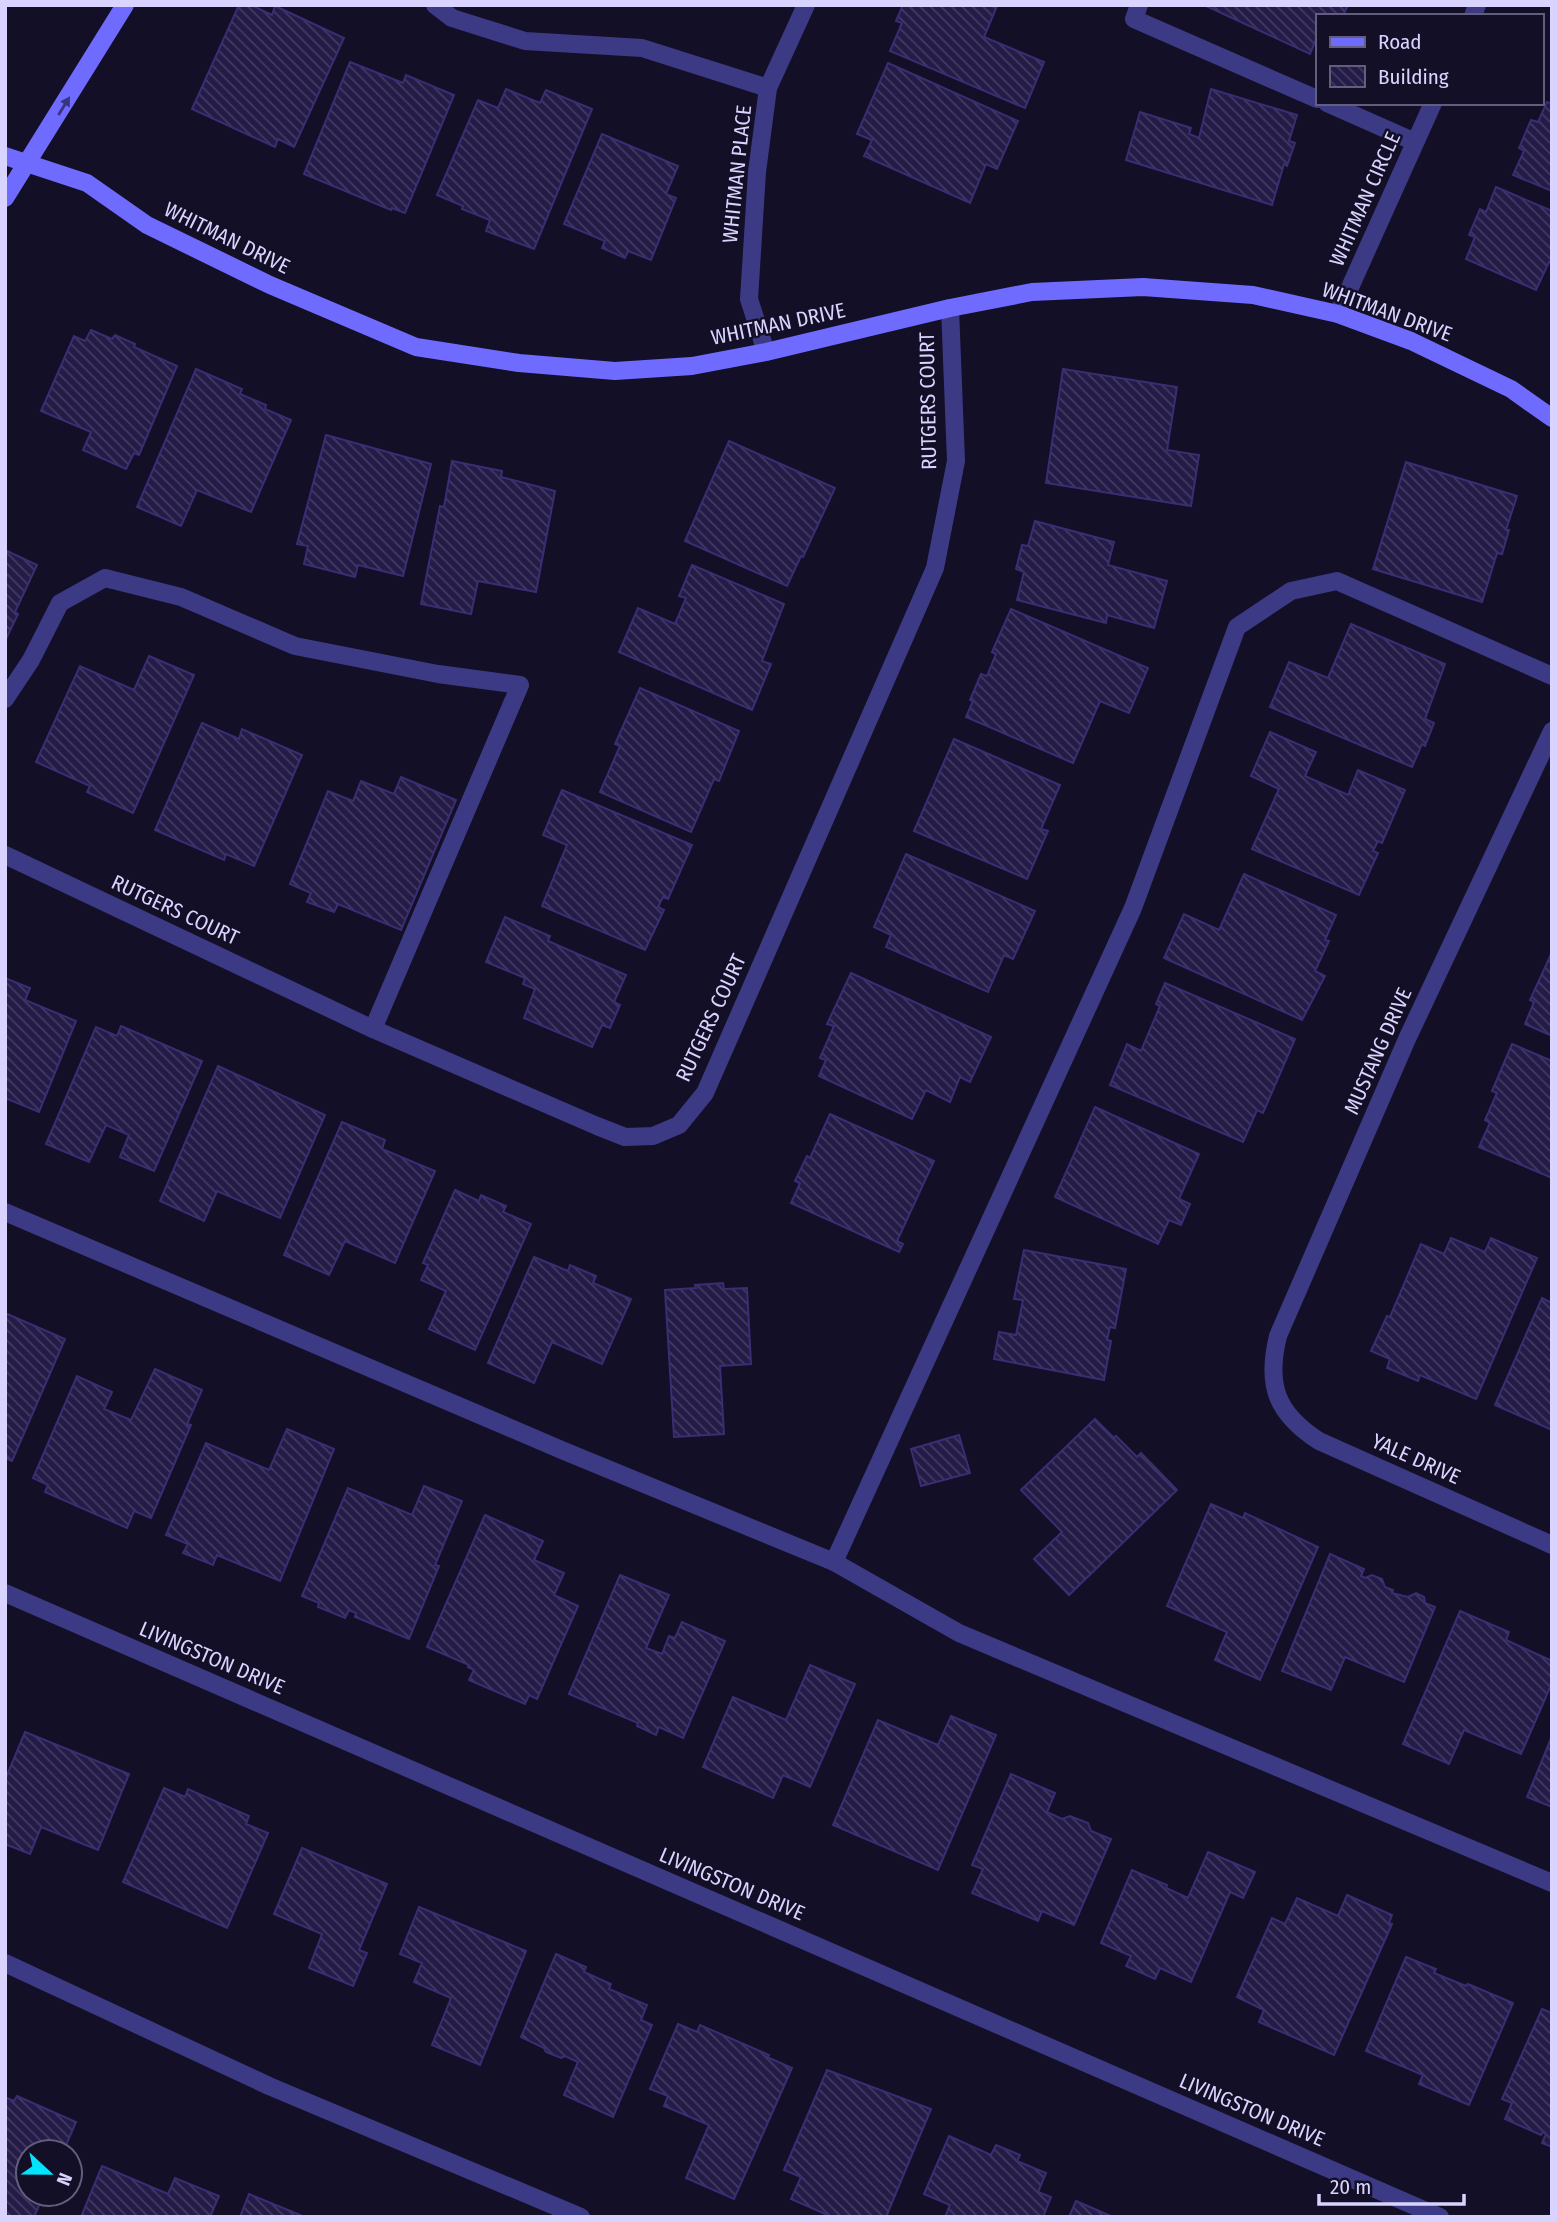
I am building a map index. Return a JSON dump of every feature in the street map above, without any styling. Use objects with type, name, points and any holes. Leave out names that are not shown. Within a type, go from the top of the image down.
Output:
[{"type":"street","points":[[5,198],[125,5]]},
{"type":"street","points":[[435,5],[452,18],[525,41],[642,48],[768,88]]},
{"type":"street","name":"WHITMAN PLACE","points":[[766,352],[749,299],[757,172],[768,88],[806,5]]},
{"type":"street","points":[[1139,5],[1134,19],[1316,99]]},
{"type":"street","points":[[1332,105],[1415,142]]},
{"type":"street","name":"WHITMAN CIRCLE","points":[[1338,314],[1432,105]]},
{"type":"street","name":"WHITMAN DRIVE","points":[[5,156],[87,183],[147,225],[271,285],[416,347],[519,363],[615,371],[692,366],[1032,292],[1143,287],[1253,295],[1338,314],[1411,341],[1511,389],[1552,418]]},
{"type":"street","name":"RUTGERS COURT","points":[[5,855],[373,1029],[625,1137],[653,1136],[678,1125],[705,1093],[935,568],[956,461],[950,308]]},
{"type":"street","points":[[5,699],[31,660],[60,603],[105,578],[181,597],[295,646],[438,674],[520,685],[373,1029]]},
{"type":"street","points":[[834,1562],[1133,908],[1237,627],[1291,591],[1337,581],[1552,676]]},
{"type":"street","name":"MUSTANG DRIVE","points":[[1278,1395],[1273,1385],[1272,1360],[1278,1336],[1407,1039],[1552,731]]},
{"type":"street","points":[[5,1212],[564,1451],[834,1562],[959,1633],[1552,1883]]},
{"type":"street","name":"YALE DRIVE","points":[[1278,1395],[1282,1408],[1298,1427],[1319,1441],[1552,1545]]},
{"type":"street","name":"LIVINGSTON DRIVE","points":[[5,1593],[1440,2217]]},
{"type":"street","points":[[5,1963],[269,2086],[581,2217]]},
{"type":"building","points":[[239,5],[251,5],[272,15],[275,6],[344,38],[294,147],[278,139],[275,147],[192,109]]},
{"type":"building","points":[[903,5],[997,6],[984,37],[1044,62],[1025,108],[890,51],[902,23],[896,21]]},
{"type":"building","points":[[1204,5],[1348,5],[1344,14],[1316,14],[1316,39],[1310,54]]},
{"type":"building","points":[[350,62],[403,83],[406,75],[454,95],[405,213],[392,208],[391,210],[304,174]]},
{"type":"building","points":[[888,63],[1018,121],[997,169],[986,164],[970,203],[864,156],[872,140],[857,134]]},
{"type":"building","points":[[506,89],[540,103],[546,90],[592,109],[534,249],[486,231],[490,220],[437,195],[478,100],[498,108]]},
{"type":"building","points":[[1211,89],[1297,115],[1289,141],[1295,143],[1287,166],[1284,164],[1272,205],[1126,160],[1140,112],[1191,128],[1189,134],[1199,138]]},
{"type":"building","points":[[1547,102],[1552,104],[1552,191],[1513,175],[1524,151],[1519,148],[1531,120],[1538,122]]},
{"type":"building","points":[[602,134],[678,166],[666,194],[676,198],[651,260],[628,251],[625,258],[602,248],[605,241],[564,224]]},
{"type":"building","points":[[1496,187],[1552,211],[1552,263],[1549,262],[1536,290],[1466,259],[1475,237],[1469,235],[1480,209],[1486,212]]},
{"type":"building","points":[[91,330],[112,339],[115,335],[135,344],[134,347],[177,366],[139,455],[134,453],[126,469],[83,450],[91,432],[41,411],[74,336],[85,341]]},
{"type":"building","points":[[196,369],[242,389],[240,394],[291,420],[251,512],[197,490],[181,526],[137,507]]},
{"type":"building","points":[[1063,369],[1177,387],[1167,450],[1199,455],[1191,506],[1046,483]]},
{"type":"building","points":[[326,435],[431,464],[403,576],[358,565],[355,577],[304,564],[308,546],[297,544]]},
{"type":"building","points":[[729,441],[835,488],[787,586],[685,541]]},
{"type":"building","points":[[452,461],[502,471],[501,477],[555,491],[536,592],[478,581],[471,614],[421,604],[440,506],[444,507]]},
{"type":"building","points":[[1406,462],[1517,496],[1506,530],[1509,530],[1502,554],[1497,553],[1482,602],[1373,569]]},
{"type":"building","points":[[1035,521],[1114,542],[1108,565],[1167,581],[1154,628],[1107,615],[1106,623],[1017,600],[1024,572],[1016,569],[1022,545],[1028,546]]},
{"type":"building","points":[[5,550],[37,565],[5,641]]},
{"type":"building","points":[[692,565],[784,604],[762,661],[771,664],[752,710],[619,652],[638,608],[675,624],[686,598],[679,596]]},
{"type":"building","points":[[1011,609],[1148,668],[1129,713],[1100,701],[1073,763],[966,717],[981,674],[987,676],[996,654],[992,652]]},
{"type":"building","points":[[1351,624],[1445,664],[1425,719],[1434,723],[1425,746],[1422,744],[1412,767],[1270,707],[1289,662],[1328,678]]},
{"type":"building","points":[[149,656],[194,675],[133,813],[87,792],[90,786],[36,762],[80,666],[134,690]]},
{"type":"building","points":[[640,688],[739,731],[719,781],[714,779],[691,832],[600,792],[620,746],[615,744]]},
{"type":"building","points":[[202,723],[239,739],[242,729],[302,755],[254,866],[226,854],[224,860],[155,830]]},
{"type":"building","points":[[1270,732],[1316,752],[1305,776],[1348,795],[1358,770],[1405,790],[1382,843],[1378,841],[1373,851],[1378,853],[1359,895],[1252,849],[1279,789],[1251,776]]},
{"type":"building","points":[[954,739],[1060,785],[1041,829],[1048,831],[1027,879],[914,831]]},
{"type":"building","points":[[401,777],[456,800],[401,930],[338,904],[334,912],[307,902],[311,893],[290,884],[328,791],[353,801],[361,781],[394,794]]},
{"type":"building","points":[[562,790],[692,845],[668,899],[663,897],[658,907],[664,910],[645,950],[542,906],[567,845],[543,835]]},
{"type":"building","points":[[906,854],[1035,911],[1013,959],[1004,955],[988,992],[886,947],[891,935],[874,927]]},
{"type":"building","points":[[1244,874],[1336,915],[1325,940],[1329,941],[1315,971],[1325,976],[1302,1020],[1164,958],[1184,914],[1219,930]]},
{"type":"building","points":[[505,917],[550,936],[548,941],[626,975],[614,1002],[620,1005],[610,1028],[602,1025],[592,1047],[524,1018],[535,989],[523,984],[525,978],[486,962]]},
{"type":"building","points":[[1552,952],[1552,1036],[1525,1024],[1534,1002],[1530,1000]]},
{"type":"building","points":[[851,973],[991,1037],[970,1082],[960,1077],[950,1102],[926,1090],[912,1119],[819,1076],[826,1060],[820,1058],[834,1026],[827,1024]]},
{"type":"building","points":[[5,978],[30,988],[25,1000],[76,1021],[39,1112],[5,1098]]},
{"type":"building","points":[[1165,983],[1295,1039],[1263,1113],[1257,1110],[1243,1142],[1110,1085],[1127,1044],[1141,1051],[1160,1006],[1156,1004]]},
{"type":"building","points":[[121,1026],[202,1061],[154,1171],[120,1157],[129,1135],[106,1125],[89,1162],[46,1144],[96,1027],[117,1036]]},
{"type":"building","points":[[1512,1044],[1552,1061],[1552,1178],[1479,1147],[1490,1123],[1485,1120],[1497,1093],[1492,1091]]},
{"type":"building","points":[[218,1066],[325,1115],[280,1218],[217,1191],[204,1221],[160,1201]]},
{"type":"building","points":[[1095,1107],[1199,1154],[1179,1199],[1190,1204],[1181,1225],[1169,1220],[1158,1244],[1055,1197]]},
{"type":"building","points":[[830,1114],[934,1161],[897,1241],[903,1244],[899,1252],[791,1203],[800,1183],[795,1181],[807,1156],[810,1158]]},
{"type":"building","points":[[342,1122],[385,1140],[382,1149],[435,1171],[395,1263],[345,1241],[329,1275],[284,1255]]},
{"type":"building","points":[[455,1190],[479,1201],[481,1195],[506,1206],[503,1212],[531,1224],[475,1350],[429,1329],[446,1291],[421,1280],[428,1265],[423,1263]]},
{"type":"building","points":[[1451,1238],[1485,1252],[1491,1238],[1537,1258],[1476,1399],[1420,1375],[1418,1381],[1387,1368],[1390,1359],[1371,1351],[1387,1316],[1390,1317],[1421,1244],[1444,1254]]},
{"type":"building","points":[[1024,1250],[1126,1269],[1115,1328],[1110,1327],[1107,1340],[1111,1341],[1104,1380],[994,1359],[999,1332],[1016,1335],[1023,1300],[1014,1299]]},
{"type":"building","points":[[534,1257],[568,1271],[570,1265],[596,1276],[593,1283],[631,1299],[602,1364],[552,1342],[534,1383],[488,1363]]},
{"type":"building","points":[[723,1283],[724,1289],[747,1288],[751,1364],[720,1366],[724,1434],[674,1437],[665,1290]]},
{"type":"building","points":[[1542,1298],[1552,1303],[1552,1430],[1495,1405]]},
{"type":"building","points":[[5,1313],[65,1339],[12,1461],[5,1458]]},
{"type":"building","points":[[155,1369],[202,1390],[187,1424],[191,1425],[151,1518],[134,1511],[127,1528],[45,1492],[48,1485],[33,1478],[77,1376],[112,1392],[104,1409],[131,1420]]},
{"type":"building","points":[[1095,1419],[1137,1457],[1141,1453],[1177,1490],[1069,1595],[1034,1559],[1062,1532],[1021,1490]]},
{"type":"building","points":[[287,1429],[334,1449],[280,1581],[217,1555],[213,1565],[183,1553],[188,1544],[166,1535],[206,1443],[269,1470]]},
{"type":"building","points":[[959,1435],[970,1473],[921,1486],[911,1449]]},
{"type":"building","points":[[424,1486],[462,1501],[435,1565],[439,1566],[409,1639],[355,1617],[356,1613],[349,1610],[345,1618],[318,1607],[319,1603],[302,1596],[348,1488],[412,1515]]},
{"type":"building","points":[[1211,1504],[1243,1518],[1245,1513],[1318,1547],[1260,1680],[1215,1660],[1227,1632],[1167,1606]]},
{"type":"building","points":[[485,1515],[543,1541],[534,1560],[564,1573],[554,1595],[578,1606],[537,1699],[529,1695],[525,1704],[469,1680],[474,1670],[468,1667],[469,1665],[427,1647]]},
{"type":"building","points":[[1330,1554],[1364,1569],[1361,1576],[1365,1578],[1372,1575],[1382,1579],[1385,1587],[1393,1590],[1392,1593],[1408,1597],[1416,1593],[1424,1597],[1425,1603],[1435,1607],[1404,1682],[1345,1657],[1331,1690],[1282,1671]]},
{"type":"building","points":[[620,1575],[669,1595],[646,1648],[662,1654],[669,1636],[675,1638],[682,1622],[725,1641],[683,1738],[659,1727],[656,1735],[637,1726],[638,1723],[569,1694]]},
{"type":"building","points":[[1460,1611],[1509,1632],[1506,1640],[1552,1661],[1552,1683],[1521,1754],[1464,1730],[1449,1764],[1403,1744]]},
{"type":"building","points":[[810,1665],[855,1684],[810,1787],[783,1775],[773,1798],[703,1767],[733,1697],[786,1720]]},
{"type":"building","points":[[951,1716],[996,1735],[938,1870],[833,1825],[878,1720],[938,1745]]},
{"type":"building","points":[[25,1732],[129,1774],[98,1850],[41,1827],[30,1854],[5,1844],[5,1780]]},
{"type":"building","points":[[1552,1736],[1552,1807],[1527,1797]]},
{"type":"building","points":[[1011,1774],[1055,1793],[1047,1812],[1062,1819],[1070,1816],[1088,1823],[1091,1831],[1111,1839],[1074,1925],[1042,1911],[1038,1921],[972,1893],[983,1869],[972,1865]]},
{"type":"building","points":[[164,1788],[185,1797],[188,1789],[249,1816],[246,1824],[268,1833],[227,1928],[123,1882]]},
{"type":"building","points":[[302,1848],[387,1884],[359,1950],[367,1953],[353,1986],[309,1968],[322,1934],[274,1914]]},
{"type":"building","points":[[1208,1852],[1255,1872],[1243,1898],[1230,1892],[1191,1982],[1160,1968],[1155,1979],[1126,1966],[1131,1956],[1101,1943],[1132,1870],[1167,1885],[1166,1888],[1188,1898]]},
{"type":"building","points":[[1347,1895],[1392,1915],[1389,1923],[1392,1924],[1334,2055],[1259,2022],[1264,2010],[1237,1997],[1272,1918],[1285,1924],[1297,1898],[1338,1916]]},
{"type":"building","points":[[419,1907],[526,1951],[480,2065],[432,2045],[451,1998],[414,1982],[422,1963],[400,1954]]},
{"type":"building","points":[[556,1954],[586,1967],[584,1972],[611,1984],[609,1989],[647,2005],[641,2020],[652,2025],[613,2117],[564,2095],[578,2062],[546,2052],[544,2048],[521,2037]]},
{"type":"building","points":[[1406,1957],[1436,1969],[1434,1973],[1513,2003],[1469,2105],[1419,2084],[1423,2075],[1366,2051]]},
{"type":"building","points":[[1542,2009],[1552,2013],[1552,2147],[1542,2143],[1546,2134],[1543,2132],[1541,2135],[1505,2119],[1512,2103],[1502,2099]]},
{"type":"building","points":[[678,2024],[697,2032],[700,2025],[792,2068],[734,2199],[686,2178],[709,2125],[664,2106],[668,2096],[650,2089]]},
{"type":"building","points":[[827,2070],[931,2109],[886,2217],[832,2217],[791,2199],[801,2177],[784,2170]]},
{"type":"building","points":[[17,2096],[76,2122],[69,2138],[14,2138],[14,2208],[38,2208],[34,2217],[5,2217],[5,2097],[14,2101]]},
{"type":"building","points":[[949,2136],[991,2155],[996,2145],[1020,2155],[1017,2161],[1046,2173],[1038,2192],[1051,2197],[1043,2217],[945,2217],[950,2205],[924,2194]]},
{"type":"building","points":[[102,2166],[168,2194],[175,2178],[219,2196],[210,2217],[81,2217]]},
{"type":"building","points":[[249,2194],[305,2217],[240,2217]]},
{"type":"building","points":[[1076,2201],[1113,2217],[1069,2217]]}]
